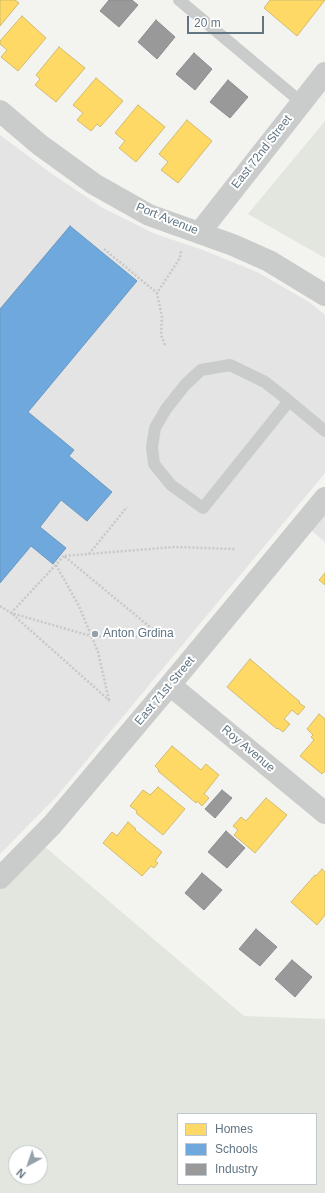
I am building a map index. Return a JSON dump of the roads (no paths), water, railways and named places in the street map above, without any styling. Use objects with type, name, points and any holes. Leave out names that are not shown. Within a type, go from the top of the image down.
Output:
[{"type":"street","name":"East 72nd Street","points":[[200,232],[325,73]]},
{"type":"street","name":"Port Avenue","points":[[0,111],[40,145],[94,184],[149,214],[200,232],[269,261],[325,295]]},
{"type":"street","name":"East 71st Street","points":[[0,878],[52,825],[325,498]]},
{"type":"street","name":"Roy Avenue","points":[[170,685],[325,813]]},
{"type":"lane","points":[[179,0],[301,102]]},
{"type":"lane","points":[[289,401],[203,508],[171,485],[154,464],[152,447],[154,428],[180,391],[201,370],[230,365],[265,382],[289,401],[325,431]]},
{"type":"place","name":"Anton Grdina","points":[[95,634]]}]
